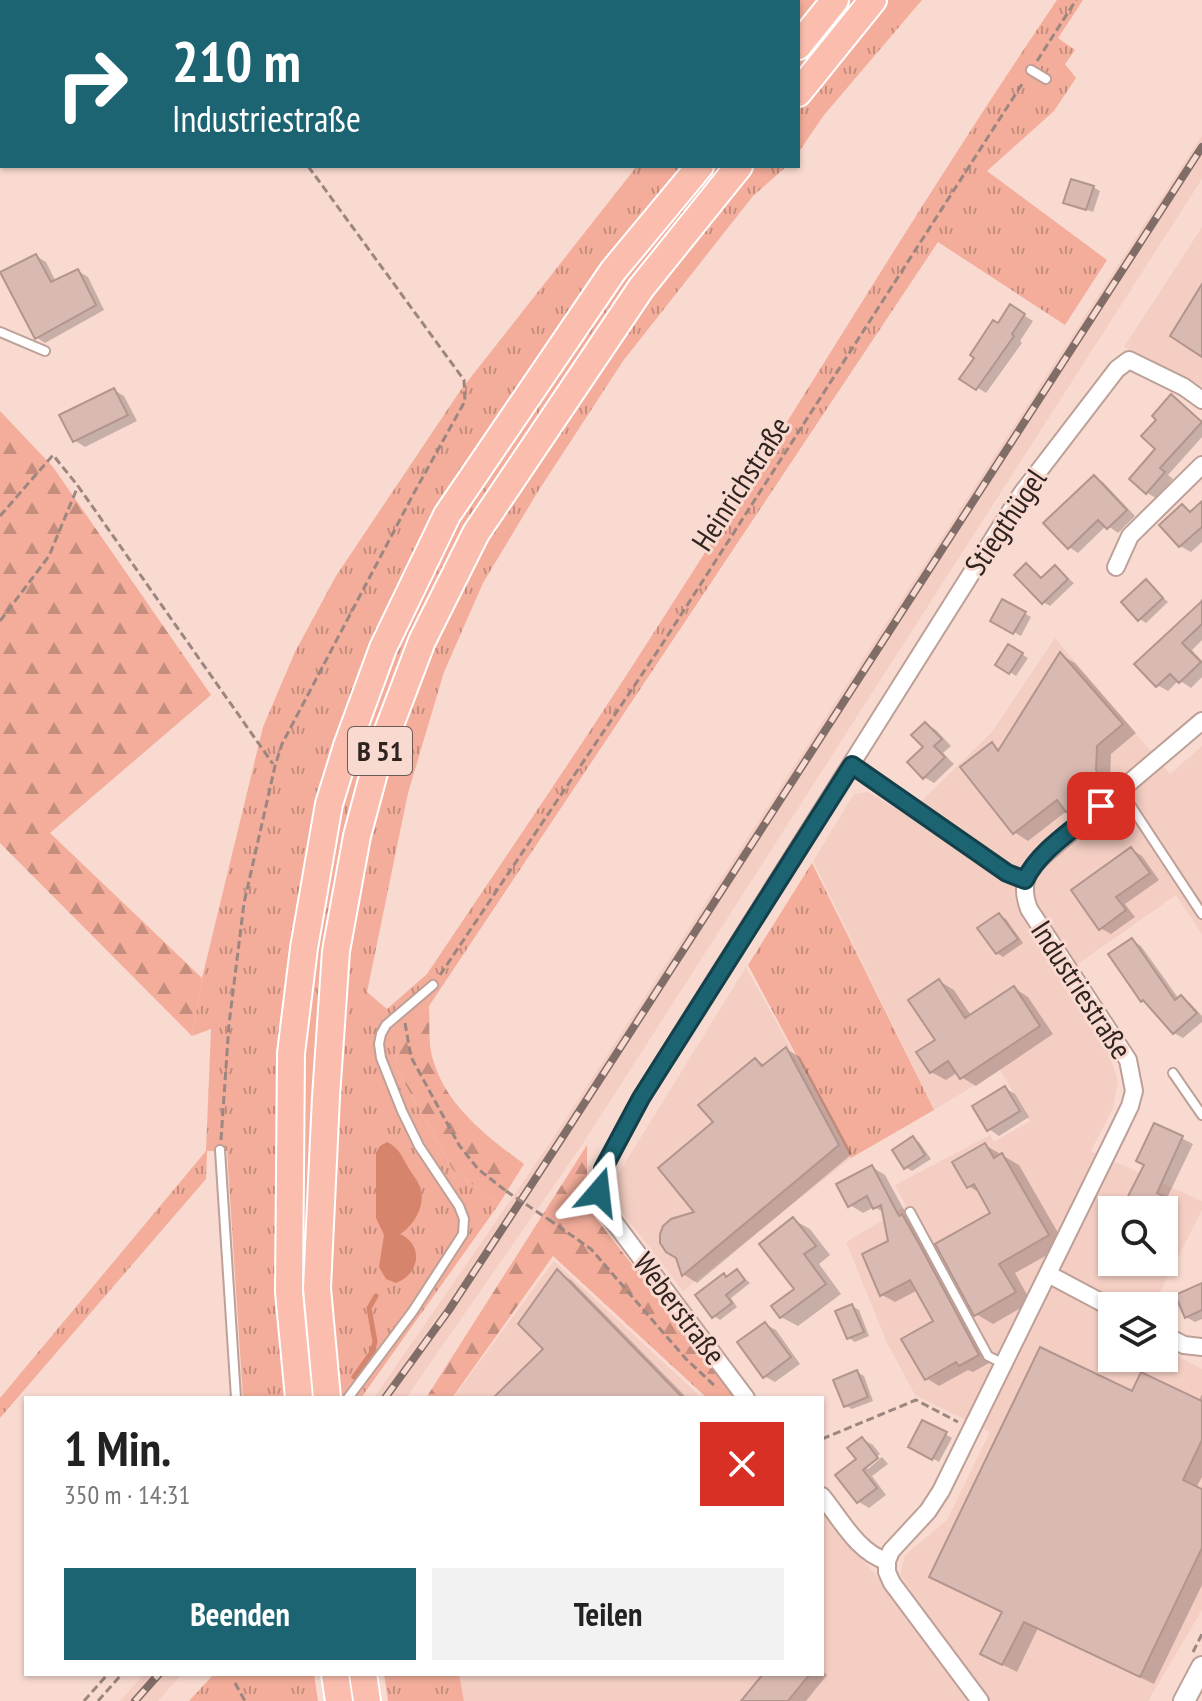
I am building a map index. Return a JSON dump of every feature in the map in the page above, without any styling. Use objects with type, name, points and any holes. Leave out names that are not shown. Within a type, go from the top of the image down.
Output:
[{"type":"highway","points":[[800,44],[835,0]]},
{"type":"highway","points":[[800,91],[873,0]]},
{"type":"highway","name":"B 51","points":[[299,1396],[289,1292],[291,1053],[304,948],[329,804],[347,746],[383,648],[447,515],[613,271],[698,168]]},
{"type":"highway","name":"B 51","points":[[334,1396],[317,1288],[336,951],[357,836],[379,754],[422,641],[476,533],[641,288],[737,168]]},
{"type":"highway","points":[[335,1676],[339,1701]]},
{"type":"highway","points":[[363,1676],[367,1701]]},
{"type":"street","name":"Stiegthügel","points":[[852,765],[1022,493],[1117,369],[1129,360],[1184,387],[1202,400]]},
{"type":"street","points":[[1116,567],[1130,536],[1202,465]]},
{"type":"street","name":"Industriestraße","points":[[887,1561],[891,1551],[928,1511],[941,1491],[1130,1106],[1134,1091],[1128,1060],[1118,1040],[1029,909],[1024,895],[1025,880],[1030,868],[1044,855],[1202,721]]},
{"type":"street","name":"Industriestraße","points":[[852,765],[980,861],[1025,880]]},
{"type":"street","name":"Weberstraße","points":[[744,1396],[608,1214],[599,1192],[603,1169],[641,1098],[852,765]]},
{"type":"street","points":[[1048,1274],[1098,1301]]},
{"type":"street","points":[[1178,1342],[1202,1347]]},
{"type":"street","points":[[824,1498],[865,1549],[876,1558],[887,1561],[887,1572],[892,1583],[980,1701]]},
{"type":"street","points":[[1184,1701],[1202,1667]]},
{"type":"lane","points":[[1031,70],[1046,79]]},
{"type":"lane","points":[[0,332],[45,351]]},
{"type":"lane","points":[[1120,790],[1202,914]]},
{"type":"lane","points":[[334,1396],[410,1309],[463,1234],[464,1219],[448,1198],[419,1146],[381,1058],[381,1034],[386,1025],[433,985]]},
{"type":"lane","points":[[1173,1073],[1202,1115]]},
{"type":"lane","points":[[220,1150],[236,1396]]},
{"type":"lane","points":[[910,1212],[988,1356],[1004,1364]]},
{"type":"path","name":"Heinrichstraße","points":[[433,985],[659,649],[1076,0]]},
{"type":"path","points":[[220,1150],[229,1024],[244,903],[282,744],[465,401],[464,380],[309,168]]},
{"type":"path","points":[[0,516],[53,455],[275,766]]},
{"type":"path","points":[[0,621],[49,556],[78,486]]},
{"type":"path","points":[[403,1011],[411,1057],[446,1123],[478,1169],[591,1249],[686,1359],[718,1388]]},
{"type":"path","points":[[824,1438],[916,1400],[972,1429]]},
{"type":"path","points":[[84,1701],[106,1676]]},
{"type":"path","points":[[98,1701],[120,1676]]},
{"type":"path","points":[[235,1683],[245,1701]]},
{"type":"shaded area","points":[[1202,135],[1202,179],[580,1148],[407,1396],[375,1396],[554,1137]]},
{"type":"shaded area","points":[[1202,227],[1202,386],[1124,347]]},
{"type":"shaded area","points":[[1055,638],[1170,774],[1202,746],[1202,934],[1176,895],[1061,976],[1108,1050],[1118,1081],[1113,1108],[1091,1151],[1202,1201],[1202,1210],[1178,1257],[1178,1196],[1098,1196],[1098,1276],[1168,1276],[1160,1292],[1098,1292],[1098,1372],[1178,1372],[1178,1356],[1202,1369],[1202,1610],[1148,1701],[464,1701],[459,1676],[824,1676],[824,1512],[898,1602],[911,1590],[900,1575],[905,1555],[947,1520],[990,1432],[915,1395],[887,1343],[846,1242],[906,1206],[895,1185],[990,1135],[994,1142],[1030,1121],[1000,1070],[934,1110],[813,861],[854,794],[868,792],[907,815],[992,732]]},
{"type":"shaded area","points":[[746,967],[851,1158],[683,1291],[622,1212],[615,1179]]},
{"type":"shaded area","points":[[387,1142],[402,1156],[419,1184],[422,1196],[417,1215],[400,1234],[413,1245],[416,1252],[414,1266],[404,1279],[396,1283],[386,1279],[379,1267],[384,1235],[376,1218],[376,1153]]},
{"type":"shaded area","points":[[554,1261],[700,1396],[454,1396]]},
{"type":"shaded area","points":[[142,1676],[180,1676],[158,1701],[120,1701]]},
{"type":"green space","points":[[800,0],[922,0],[824,115],[800,150]]},
{"type":"green space","points":[[1057,0],[1083,0],[1058,38],[1075,50],[1065,64],[1076,78],[1054,111],[987,171],[1107,260],[1065,325],[938,242],[429,1006],[396,1035],[397,1069],[453,1170],[499,1204],[362,1396],[243,1396],[227,1151],[207,1151],[206,1179],[0,1418],[0,1398],[206,1151],[211,1029],[192,1036],[202,978],[263,727],[295,652],[336,576],[460,391],[635,168],[785,168],[753,196],[623,361],[483,583],[444,672],[408,793],[367,992],[387,1009],[427,974],[568,764],[953,157]]},
{"type":"green space","points":[[0,411],[53,467],[211,695],[50,833],[202,978],[192,1036],[0,843]]},
{"type":"green space","points":[[812,863],[934,1110],[851,1158],[748,965]]},
{"type":"green space","points":[[429,1006],[431,1050],[446,1089],[468,1118],[524,1164],[499,1204],[453,1170],[397,1069],[395,1035]]},
{"type":"green space","points":[[587,1145],[587,1191],[595,1217],[734,1396],[705,1396],[553,1256],[453,1396],[427,1396]]},
{"type":"green space","points":[[212,1676],[314,1676],[318,1701],[189,1701]]},
{"type":"green space","points":[[384,1676],[459,1676],[464,1701],[388,1701]]},
{"type":"building","points":[[1071,179],[1094,186],[1086,210],[1063,203]]},
{"type":"building","points":[[36,254],[51,282],[78,269],[96,305],[35,339],[0,272]]},
{"type":"building","points":[[1202,284],[1202,357],[1170,336]]},
{"type":"building","points":[[1010,304],[1025,314],[1012,334],[1014,336],[976,390],[959,379],[974,358],[970,355],[993,320],[998,323]]},
{"type":"building","points":[[114,388],[128,415],[73,442],[59,415]]},
{"type":"building","points":[[1171,394],[1202,422],[1160,468],[1165,472],[1146,494],[1129,479],[1155,449],[1141,436],[1156,420],[1152,416]]},
{"type":"building","points":[[1094,475],[1127,510],[1107,529],[1098,520],[1068,549],[1043,523]]},
{"type":"building","points":[[1202,501],[1202,527],[1179,547],[1159,525],[1182,504],[1190,512]]},
{"type":"building","points":[[1026,563],[1041,578],[1055,565],[1068,579],[1042,604],[1014,575]]},
{"type":"building","points":[[1146,579],[1163,598],[1138,621],[1121,602]]},
{"type":"building","points":[[1002,599],[1026,612],[1013,634],[990,621]]},
{"type":"building","points":[[1202,601],[1202,624],[1182,643],[1201,662],[1179,683],[1170,674],[1156,687],[1134,664]]},
{"type":"building","points":[[1008,644],[1023,653],[1009,674],[995,665]]},
{"type":"building","points":[[1060,652],[1123,724],[1097,746],[1096,770],[1104,780],[1066,812],[1057,800],[1013,834],[960,767],[992,742],[998,751]]},
{"type":"building","points":[[925,722],[942,739],[934,746],[945,757],[923,779],[907,762],[923,747],[911,735]]},
{"type":"building","points":[[1131,847],[1150,873],[1116,897],[1126,910],[1099,930],[1071,890]]},
{"type":"building","points":[[999,913],[1018,939],[996,954],[977,928]]},
{"type":"building","points":[[1132,938],[1175,1000],[1181,995],[1197,1013],[1173,1034],[1143,1000],[1141,1002],[1108,954]]},
{"type":"building","points":[[939,979],[965,1018],[1014,986],[1040,1026],[960,1079],[948,1061],[930,1073],[916,1052],[935,1040],[908,1000]]},
{"type":"building","points":[[786,1047],[839,1145],[682,1276],[676,1258],[666,1252],[660,1243],[660,1234],[671,1219],[694,1212],[658,1168],[713,1122],[698,1105],[755,1058],[762,1066]]},
{"type":"building","points":[[1005,1086],[1020,1111],[987,1131],[972,1106]]},
{"type":"building","points":[[1154,1123],[1183,1136],[1157,1193],[1163,1196],[1128,1196],[1144,1165],[1136,1161]]},
{"type":"building","points":[[913,1136],[925,1155],[904,1169],[892,1150]]},
{"type":"building","points":[[985,1143],[994,1158],[1002,1153],[1049,1235],[999,1264],[1016,1292],[974,1316],[935,1244],[990,1213],[974,1184],[967,1188],[952,1162]]},
{"type":"building","points":[[872,1165],[979,1355],[959,1366],[956,1362],[925,1380],[901,1339],[933,1321],[910,1280],[880,1296],[862,1254],[888,1241],[881,1205],[873,1209],[867,1196],[848,1207],[836,1184]]},
{"type":"building","points":[[793,1217],[816,1246],[804,1254],[826,1284],[780,1318],[771,1306],[794,1289],[759,1244]]},
{"type":"building","points":[[557,1269],[681,1396],[495,1396],[543,1349],[518,1324]]},
{"type":"building","points":[[737,1269],[745,1280],[726,1295],[732,1303],[712,1318],[695,1295],[724,1273],[726,1277]]},
{"type":"building","points":[[1202,1283],[1202,1310],[1185,1318],[1178,1294]]},
{"type":"building","points":[[852,1304],[864,1332],[847,1339],[835,1311]]},
{"type":"building","points":[[765,1322],[791,1357],[763,1378],[737,1342]]},
{"type":"building","points":[[1040,1347],[1132,1391],[1141,1372],[1202,1401],[1202,1440],[1183,1480],[1202,1489],[1202,1548],[1140,1677],[1024,1622],[1002,1665],[980,1654],[1002,1612],[929,1577]]},
{"type":"building","points":[[857,1370],[868,1397],[844,1407],[833,1380]]},
{"type":"building","points":[[922,1420],[947,1432],[932,1460],[908,1447]]},
{"type":"building","points":[[862,1437],[878,1458],[863,1470],[877,1488],[857,1503],[835,1475],[856,1459],[847,1448]]},
{"type":"building","points":[[761,1676],[808,1676],[788,1701],[741,1701]]},
{"type":"waterway","points":[[354,1377],[372,1352],[375,1342],[369,1308],[376,1296]]},
{"type":"railway","points":[[386,1396],[449,1310],[560,1141],[1202,147]]},
{"type":"railway","points":[[135,1701],[157,1676]]},
{"type":"route","points":[[599,1192],[603,1169],[641,1098],[852,765],[1007,873],[1025,880],[1030,868],[1101,806]]}]
